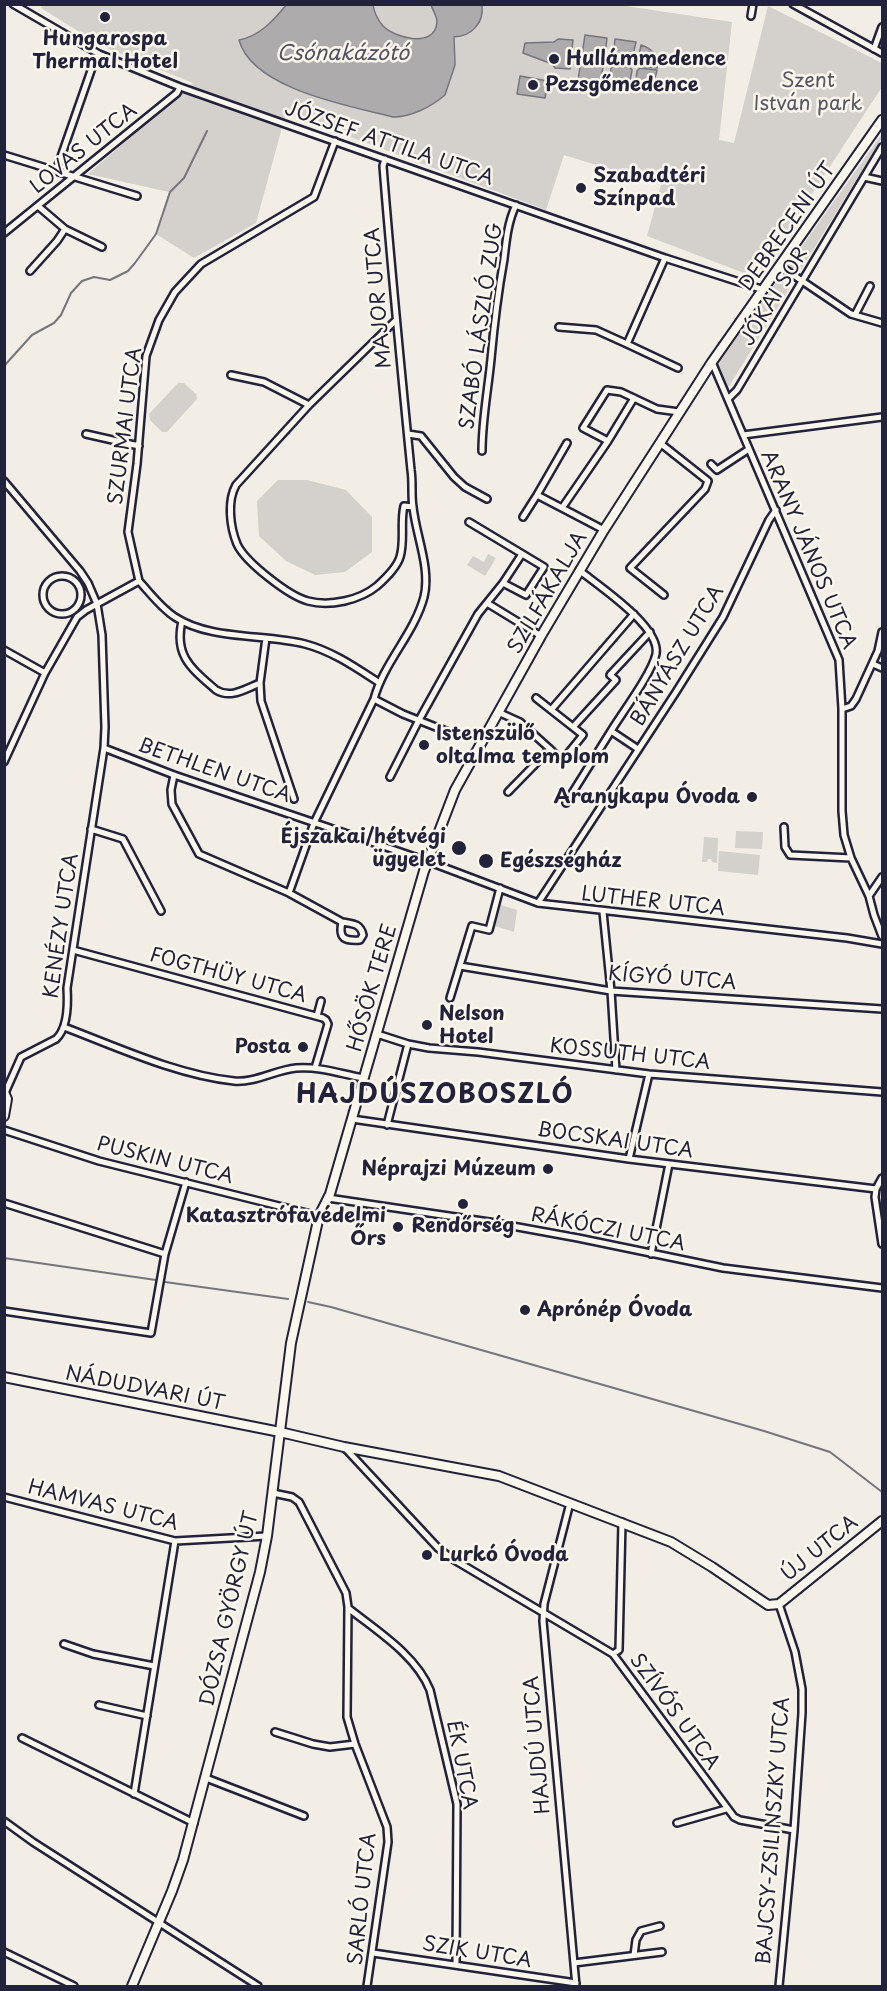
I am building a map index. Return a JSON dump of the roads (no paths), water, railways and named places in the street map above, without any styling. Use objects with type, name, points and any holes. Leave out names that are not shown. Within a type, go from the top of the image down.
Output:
[{"type":"main road","name":"DEBRECENI ÚT","points":[[719,353],[882,120]]},
{"type":"main road","name":"SZILFÁKALJA","points":[[428,861],[452,798],[541,636],[604,530],[719,353]]},
{"type":"main road","name":"HŐSÖK TERE","points":[[329,1196],[428,861]]},
{"type":"main road","points":[[4,1116],[5,1092]]},
{"type":"main road","name":"DÓZSA GYÖRGY ÚT","points":[[132,1986],[176,1881],[194,1823],[260,1572],[273,1492],[291,1344],[319,1216],[329,1196]]},
{"type":"main road","name":"NÁDUDVARI ÚT","points":[[4,1377],[280,1432]]},
{"type":"main road","points":[[280,1432],[344,1447],[499,1476],[671,1542],[689,1551],[768,1605],[779,1604]]},
{"type":"main road","name":"ÚJ UTCA","points":[[779,1604],[882,1521]]},
{"type":"street","name":"JÓZSEF ATTILA UTCA","points":[[13,4],[99,54],[180,87],[665,258],[764,290]]},
{"type":"street","points":[[752,16],[753,4]]},
{"type":"street","points":[[793,4],[882,53]]},
{"type":"street","points":[[874,49],[882,27]]},
{"type":"street","points":[[56,171],[93,62],[99,54]]},
{"type":"street","name":"LOVAS UTCA","points":[[4,233],[177,93],[180,87]]},
{"type":"street","name":"SZURMAI UTCA","points":[[139,581],[128,532],[139,446],[146,356],[159,320],[175,292],[201,264],[314,197],[335,141]]},
{"type":"street","name":"JÓKAI SOR","points":[[728,399],[734,395],[882,147]]},
{"type":"street","points":[[4,154],[137,196]]},
{"type":"street","name":"MAJOR UTCA","points":[[314,822],[374,699],[378,682],[416,617],[424,596],[425,574],[413,507],[408,434],[395,321],[382,166],[386,159]]},
{"type":"street","points":[[864,177],[882,180]]},
{"type":"street","name":"SZABÓ LÁSZLÓ ZUG","points":[[482,451],[482,421],[491,361],[493,326],[512,213],[516,205]]},
{"type":"street","points":[[38,206],[65,229],[102,247]]},
{"type":"street","points":[[30,271],[65,229]]},
{"type":"street","points":[[627,344],[665,258]]},
{"type":"street","points":[[780,266],[801,282],[855,315],[882,323]]},
{"type":"street","points":[[855,315],[870,286]]},
{"type":"street","points":[[395,321],[309,405],[236,485],[231,493],[231,515],[237,545],[245,556],[268,578],[307,601],[320,603],[360,598],[370,592],[395,567],[400,557],[404,506],[413,507]]},
{"type":"street","points":[[559,327],[596,330],[678,368]]},
{"type":"street","name":"ARANY JÁNOS UTCA","points":[[712,362],[836,649],[841,670],[842,822],[846,845],[869,896],[882,936]]},
{"type":"street","points":[[231,375],[264,382],[309,405]]},
{"type":"street","points":[[608,441],[583,428],[607,390],[634,398],[657,409],[680,412]]},
{"type":"street","points":[[562,508],[634,398]]},
{"type":"street","points":[[743,435],[882,417]]},
{"type":"street","points":[[86,434],[139,446]]},
{"type":"street","points":[[408,434],[421,436],[454,477],[465,487],[487,498]]},
{"type":"street","points":[[523,517],[567,443]]},
{"type":"street","points":[[660,443],[708,481],[705,489],[630,568],[664,595]]},
{"type":"street","points":[[711,464],[717,470],[749,449]]},
{"type":"street","name":"KENÉZY UTCA","points":[[4,482],[88,583],[97,604],[102,635],[104,748],[73,950],[64,1027]]},
{"type":"street","points":[[537,495],[604,530]]},
{"type":"street","name":"BÁNYÁSZ UTCA","points":[[538,903],[723,617],[769,520],[776,510]]},
{"type":"street","points":[[469,522],[544,567],[526,595],[502,583]]},
{"type":"street","points":[[390,777],[478,614],[522,554]]},
{"type":"street","points":[[566,803],[651,667],[656,652],[650,632],[634,614],[579,570]]},
{"type":"street","points":[[67,576],[79,585],[81,599],[72,611],[56,613],[46,604],[44,588],[52,578],[67,576]]},
{"type":"street","points":[[4,762],[45,673],[77,617],[139,581],[170,614],[182,621],[211,631],[297,642],[316,647],[347,662],[378,682]]},
{"type":"street","points":[[487,603],[541,636]]},
{"type":"street","points":[[72,611],[77,617]]},
{"type":"street","points":[[551,710],[634,614]]},
{"type":"street","points":[[182,621],[179,634],[183,654],[216,690],[233,694],[260,683]]},
{"type":"street","points":[[573,727],[616,680],[610,675],[650,632]]},
{"type":"street","points":[[842,709],[851,706],[856,699],[873,664],[882,632]]},
{"type":"street","points":[[266,638],[260,683],[264,712],[294,799]]},
{"type":"street","points":[[4,650],[45,673]]},
{"type":"street","points":[[873,664],[882,668]]},
{"type":"street","points":[[498,712],[520,722],[562,761],[583,735],[536,698]]},
{"type":"street","points":[[374,699],[456,735]]},
{"type":"street","points":[[611,731],[638,749]]},
{"type":"street","name":"BETHLEN UTCA","points":[[104,748],[174,775],[428,861]]},
{"type":"street","points":[[508,792],[550,749]]},
{"type":"street","points":[[174,775],[171,790],[172,804],[199,854],[289,893],[342,922],[358,925],[363,935],[360,940],[346,939],[342,936],[340,931],[342,922]]},
{"type":"street","points":[[289,893],[314,822]]},
{"type":"street","points":[[784,827],[785,847],[790,855],[851,858]]},
{"type":"street","name":"KENÉZY UTCA","points":[[91,829],[123,839],[161,911]]},
{"type":"street","name":"LUTHER UTCA","points":[[428,861],[538,903],[847,938],[882,944]]},
{"type":"street","points":[[869,896],[882,877]]},
{"type":"street","points":[[450,998],[472,926],[489,930],[500,888]]},
{"type":"street","points":[[603,912],[616,1070]]},
{"type":"street","name":"FOGTHÜY UTCA","points":[[73,950],[326,1020],[328,1024],[315,1068]]},
{"type":"street","name":"KÍGYÓ UTCA","points":[[460,966],[611,991],[882,1009]]},
{"type":"street","points":[[316,1016],[321,1001]]},
{"type":"street","points":[[5,1092],[21,1057],[56,1039],[61,1035],[64,1027],[198,1075],[248,1081],[294,1068],[315,1068],[363,1078]]},
{"type":"street","name":"KOSSUTH UTCA","points":[[377,1034],[408,1044],[649,1074],[882,1092]]},
{"type":"street","points":[[387,1125],[408,1044]]},
{"type":"street","points":[[629,1159],[649,1074]]},
{"type":"street","name":"BOCSKAI UTCA","points":[[352,1119],[629,1159],[876,1189]]},
{"type":"street","name":"PUSKIN UTCA","points":[[4,1130],[99,1161],[319,1216]]},
{"type":"street","points":[[651,1254],[669,1164]]},
{"type":"street","points":[[882,1178],[876,1189],[875,1197],[882,1244]]},
{"type":"street","points":[[4,1311],[151,1333],[165,1254],[186,1182]]},
{"type":"street","name":"RÁKÓCZI UTCA","points":[[329,1196],[496,1223],[723,1268],[882,1288]]},
{"type":"street","points":[[4,1203],[165,1254]]},
{"type":"street","points":[[344,1447],[438,1548],[451,1558],[613,1654]]},
{"type":"street","name":"SARLÓ UTCA","points":[[273,1492],[292,1497],[299,1502],[343,1586],[348,1607],[347,1718],[387,1827],[388,1842],[368,1986]]},
{"type":"street","name":"HAMVAS UTCA","points":[[4,1497],[175,1541],[267,1536]]},
{"type":"street","name":"HAJDÚ UTCA","points":[[570,1503],[543,1611],[576,1985]]},
{"type":"street","name":"SZÍVÓS UTCA","points":[[622,1522],[619,1650],[613,1654],[734,1817],[794,1830]]},
{"type":"street","points":[[134,1794],[175,1541]]},
{"type":"street","name":"BAJCSY-ZSILINSZKY UTCA","points":[[778,1986],[794,1830],[802,1713],[802,1689],[795,1652],[779,1604]]},
{"type":"street","name":"ÉK UTCA","points":[[348,1607],[406,1656],[422,1674],[430,1690],[457,1804],[456,1964]]},
{"type":"street","points":[[64,1644],[93,1654],[154,1666]]},
{"type":"street","points":[[99,1705],[147,1716]]},
{"type":"street","points":[[275,1732],[330,1747],[355,1743]]},
{"type":"street","points":[[22,1738],[194,1823]]},
{"type":"street","points":[[206,1778],[304,1816]]},
{"type":"street","points":[[677,1823],[726,1809]]},
{"type":"street","points":[[4,1821],[172,1933],[258,1986]]},
{"type":"street","points":[[634,1955],[636,1940],[641,1931],[660,1926]]},
{"type":"street","points":[[4,1952],[74,1986]]},
{"type":"street","points":[[574,1963],[662,1952]]},
{"type":"street","name":"SZIK UTCA","points":[[373,1953],[456,1964],[576,1985]]},
{"type":"water","name":"Csónakázótó","points":[[287,4],[373,5],[376,16],[383,26],[396,34],[414,39],[429,36],[435,30],[437,20],[431,5],[482,5],[482,12],[479,23],[471,31],[454,37],[455,65],[445,95],[434,104],[421,110],[393,117],[305,93],[262,71],[248,57],[239,40],[260,31]]},
{"type":"water","points":[[585,35],[607,38],[605,55],[601,60],[603,67],[600,83],[578,80]]},
{"type":"water","name":"Hullámmedence","points":[[558,39],[573,40],[570,69],[555,68],[552,64],[523,53],[525,43],[554,42]]},
{"type":"water","points":[[615,39],[636,42],[631,63],[615,61],[613,57]]},
{"type":"water","points":[[641,45],[654,54],[657,68],[640,66],[638,61]]},
{"type":"water","points":[[614,65],[630,67],[632,70],[629,87],[609,84],[611,68]]},
{"type":"water","points":[[640,68],[657,70],[650,84],[635,88],[637,71]]},
{"type":"water","name":"Pezsgőmedence","points":[[520,76],[548,81],[545,98],[517,94]]},
{"type":"waterway","points":[[4,366],[32,335],[54,323],[61,315],[71,293],[82,281],[94,277],[110,280],[128,271],[135,263],[156,234],[170,192],[184,178],[207,131]]},
{"type":"waterway","points":[[4,1258],[156,1280]]},
{"type":"waterway","points":[[165,1282],[288,1299]]},
{"type":"waterway","points":[[308,1302],[764,1431],[830,1452],[882,1492]]},
{"type":"place","name":"Hungarospa Thermal Hotel","points":[[105,17]]},
{"type":"place","name":"Hullámmedence","points":[[554,59]]},
{"type":"place","name":"Pezsgőmedence","points":[[533,85]]},
{"type":"place","name":"Szabadtéri Színpad","points":[[581,188]]},
{"type":"place","name":"Istenszülő oltalma templom","points":[[424,745]]},
{"type":"place","name":"Aranykapu Óvoda","points":[[752,797]]},
{"type":"place","name":"Éjszakai/hétvégi ügyelet","points":[[459,848]]},
{"type":"place","name":"Egészségház","points":[[486,861]]},
{"type":"place","name":"Nelson Hotel","points":[[427,1025]]},
{"type":"place","name":"Posta","points":[[303,1047]]},
{"type":"place","name":"Néprajzi Múzeum","points":[[548,1169]]},
{"type":"place","name":"Rendőrség","points":[[463,1204]]},
{"type":"place","name":"Katasztrófavédelmi Őrs","points":[[398,1227]]},
{"type":"place","name":"Aprónép Óvoda","points":[[525,1310]]},
{"type":"place","name":"Lurkó Óvoda","points":[[427,1555]]},
{"type":"district","name":"HAJDÚSZOBOSZLÓ","points":[[435,1096]]},
{"type":"park label","name":"Szent István park","points":[[808,92]]}]
